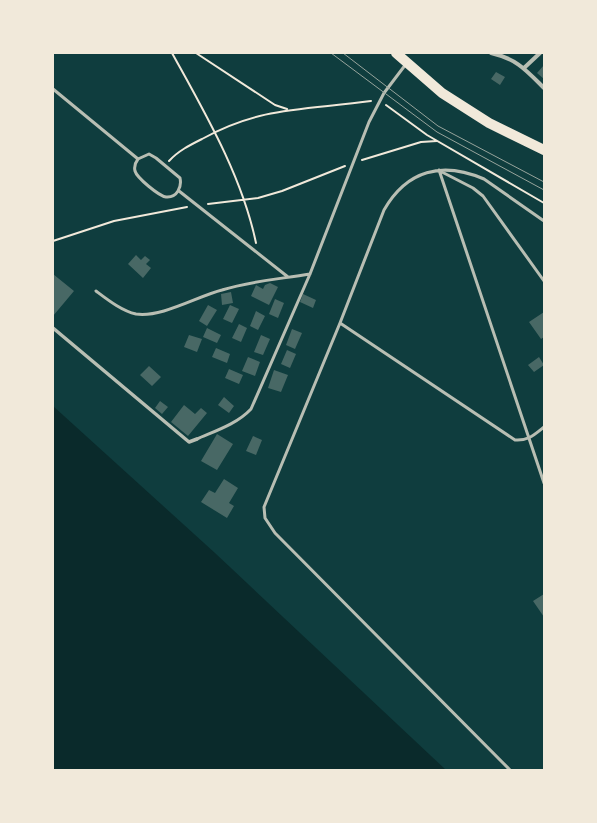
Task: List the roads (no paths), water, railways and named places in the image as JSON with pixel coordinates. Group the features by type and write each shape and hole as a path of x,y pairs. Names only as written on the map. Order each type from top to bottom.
{"main road":[{"path":"396,53 442,93 489,123 544,150"}],"street":[{"path":"491,53 508,57 524,68 544,88"},
{"path":"524,68 540,53"},
{"path":"53,328 189,442 197,439"}],"lane":[{"path":"197,439 235,422 251,409 310,274 353,162 380,100 407,63"},
{"path":"53,88 138,159"},
{"path":"149,154 166,165 180,178 181,182 179,191 167,197 158,193 137,175 134,167 138,159 149,154"},
{"path":"510,770 275,533 264,518 264,507 340,323 384,210 391,198 414,178 426,172 439,170 458,171 484,179 544,221"},
{"path":"439,170 473,188 483,196 544,281"},
{"path":"439,170 544,483"},
{"path":"179,191 288,277"},
{"path":"96,291 117,306 136,314 151,314 187,303 221,290 254,282 310,274"},
{"path":"340,323 515,440 529,438 544,427"}],"water":[{"path":"53,406 215,553 446,770 53,770"}],"tram line":[{"path":"331,53 437,132 544,190"},
{"path":"343,53 438,126 544,182"}]}
